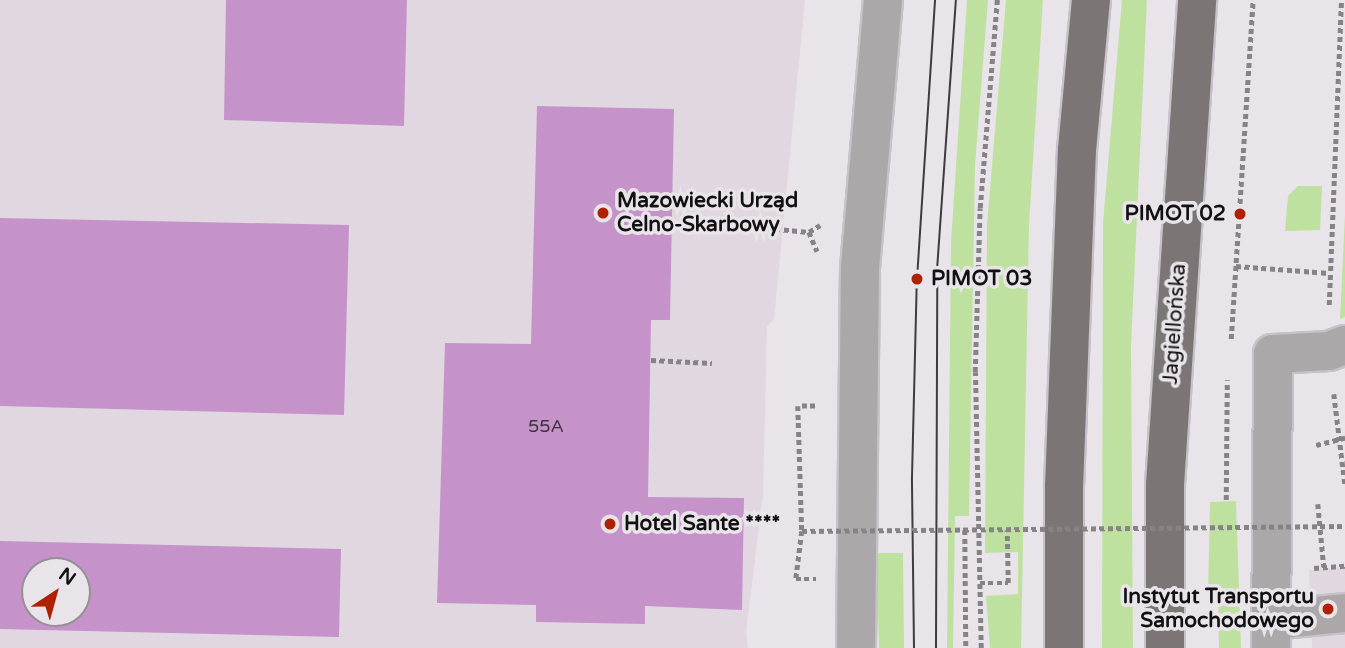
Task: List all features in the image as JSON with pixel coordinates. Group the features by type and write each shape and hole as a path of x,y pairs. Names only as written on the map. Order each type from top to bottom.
{"main road":[{"path":"1064,648 1064,487 1077,150 1091,0"},
{"name":"Jagiellońska","path":"1165,648 1165,485 1196,0"}],"street":[{"path":"856,648 860,268 883,0"},
{"path":"1337,348 1273,354 1271,634 1345,613"}],"path":[{"path":"981,648 975,358 980,208 997,0"},
{"path":"1230,346 1253,0"},
{"path":"1341,0 1329,273 1337,348 1345,484"},
{"path":"716,223 784,226 809,232 819,256"},
{"path":"1236,266 1329,273"},
{"path":"651,360 712,363"},
{"path":"1226,503 1224,411 1228,372"},
{"path":"823,406 798,406 802,531 796,579 827,579"},
{"path":"1312,447 1343,438"},
{"path":"1318,500 1324,567"},
{"path":"1226,516 1227,529"},
{"path":"802,531 1345,526"},
{"path":"965,530 965,646"},
{"path":"980,583 1008,583 1007,530"},
{"path":"1301,569 1345,566"}],"shaded area":[{"path":"0,0 805,0 774,319 767,327 763,494 746,632 748,648 0,648"},
{"name":"Instytut Transportu Samochodowego","path":"1345,567 1345,648 1312,648 1309,570"}],"green space":[{"path":"967,0 988,0 975,165 969,516 955,516 953,648 947,648 951,242"},
{"path":"1006,0 1043,0 1029,225 1021,648 990,648 986,596 1018,594 1018,552 985,553 987,225"},
{"path":"1122,0 1147,0 1131,346 1133,648 1102,648 1103,223"},
{"path":"1298,186 1322,186 1320,230 1285,231 1288,196"},
{"path":"1345,215 1345,317 1340,319"},
{"path":"1236,501 1241,648 1219,648 1218,595 1208,594 1210,502"},
{"path":"876,553 903,553 904,648 879,648"}],"building":[{"path":"226,0 407,0 404,126 224,120"},
{"path":"537,106 674,109 670,320 651,320 648,497 744,498 742,610 645,606 645,624 536,622 536,605 437,603 445,343 531,344"},
{"path":"0,218 349,225 344,415 0,406"},
{"path":"0,541 341,549 339,637 0,629"}],"tram line":[{"path":"914,648 912,477 917,279 935,0"},
{"path":"936,648 937,270 956,0"}],"place":[{"name":"Mazowiecki Urząd Celno-Skarbowy","path":"603,213"},
{"name":"PIMOT 02","path":"1240,214"},
{"name":"PIMOT 03","path":"917,279"},
{"name":"Hotel Sante ****","path":"610,524"},
{"name":"Instytut Transportu Samochodowego","path":"1328,609"}]}
